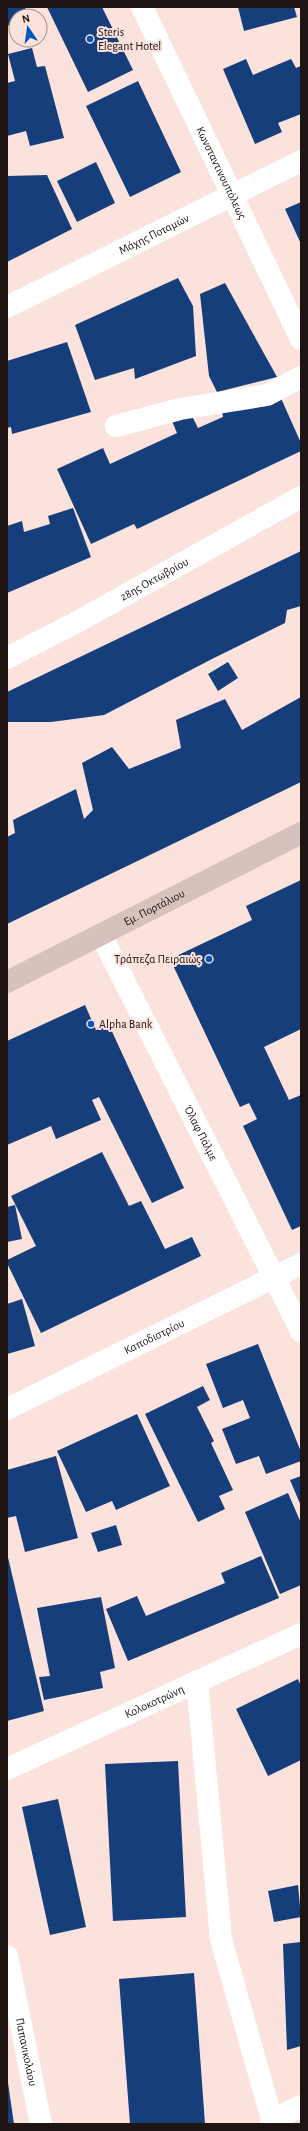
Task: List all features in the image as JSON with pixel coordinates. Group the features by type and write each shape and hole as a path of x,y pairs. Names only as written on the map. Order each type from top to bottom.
{"main road":[{"name":"Εμ. Πορτάλιου","path":"7,982 301,833"}],"street":[{"name":"Κωνσταντινουπόλεως","path":"142,7 301,339"},
{"name":"Μάχης Ποταμών","path":"7,307 301,161"},
{"path":"116,426 180,409 267,395 301,377"},
{"name":"28ης Οκτωβρίου","path":"7,658 77,622 301,497"},
{"name":"Όλαφ Πάλμε","path":"101,935 301,1331"},
{"name":"Καποδιστρίου","path":"7,1409 301,1264"},
{"name":"Κολοκοτρώνη","path":"7,1770 301,1634"},
{"path":"197,1681 221,1939 271,2122 301,2106"},
{"name":"Παπανικολάου","path":"7,1956 41,2124"}],"building":[{"path":"7,7 25,7 8,8 7,26"},
{"name":"Steris Elegant Hotel","path":"102,7 133,70 88,92 47,8"},
{"path":"238,7 294,7 297,17 244,31"},
{"path":"32,48 37,67 45,66 64,138 30,146 26,131 7,136 7,83 15,81 8,54"},
{"path":"246,59 253,75 291,59 296,68 301,66 301,114 278,123 282,132 255,144 223,69"},
{"path":"138,81 181,172 130,197 86,106"},
{"path":"96,162 115,203 77,222 57,181"},
{"path":"47,175 72,229 7,262 7,176"},
{"path":"301,202 301,244 285,209"},
{"path":"178,278 193,306 196,356 135,379 134,368 95,380 75,325"},
{"path":"225,283 277,377 217,392 209,376 200,294"},
{"path":"67,342 91,412 12,434 11,427 7,428 7,361"},
{"path":"280,396 301,443 301,451 137,529 134,524 91,544 57,469 103,448 110,464 177,433 172,421 190,412 198,428 223,417 221,406"},
{"path":"73,508 91,557 7,593 7,526 22,521 24,532 50,524 48,516"},
{"path":"301,551 301,606 287,610 285,623 104,715 51,722 7,722 7,692"},
{"path":"228,662 238,678 218,691 208,674"},
{"path":"301,697 301,782 7,924 7,837 15,833 13,820 76,789 84,819 93,810 82,763 112,747 129,769 181,748 176,720 225,699 242,730"},
{"path":"301,880 301,1029 264,1047 289,1100 301,1095 301,1226 292,1230 243,1126 257,1119 249,1103 240,1107 170,959 252,920 246,906"},
{"path":"85,1005 96,1030 109,1025 184,1188 152,1203 99,1097 92,1100 101,1120 56,1139 51,1126 7,1145 7,1041"},
{"path":"102,1152 129,1206 141,1201 165,1249 192,1237 201,1256 41,1333 7,1263 7,1260 36,1246 11,1196"},
{"path":"15,1205 22,1239 7,1242 7,1207"},
{"path":"22,1299 35,1346 7,1354 7,1304"},
{"path":"258,1344 301,1452 301,1461 266,1474 259,1456 236,1464 222,1429 250,1418 243,1400 223,1408 206,1364"},
{"path":"203,1386 210,1400 197,1407 214,1441 211,1443 233,1490 219,1496 225,1509 198,1522 145,1414"},
{"path":"137,1414 170,1486 116,1510 112,1501 86,1512 57,1451"},
{"path":"56,1456 78,1538 25,1552 16,1516 7,1518 7,1470"},
{"path":"301,1476 301,1506 290,1480"},
{"path":"288,1493 301,1523 301,1585 280,1594 245,1512"},
{"path":"116,1525 122,1545 98,1552 91,1533"},
{"path":"7,1553 44,1711 7,1721"},
{"path":"261,1556 279,1598 128,1661 106,1609 137,1596 146,1616 225,1583 221,1573"},
{"path":"101,1597 115,1668 100,1672 103,1688 44,1700 39,1677 50,1676 37,1608"},
{"path":"298,1679 301,1686 301,1760 268,1776 236,1709"},
{"path":"178,1761 186,1917 113,1921 105,1764"},
{"path":"58,1799 86,1927 50,1935 22,1807"},
{"path":"298,1885 301,1917 274,1922 268,1891"},
{"path":"301,1942 301,2046 287,2050 283,1944"},
{"path":"194,1973 205,2124 130,2124 119,1979"},
{"path":"8,2083 14,2124 7,2124"}],"place":[{"name":"Steris Elegant Hotel","path":"90,39"},
{"name":"Τράπεζα Πειραιώς","path":"209,959"},
{"name":"Alpha Bank","path":"91,1024"}]}
